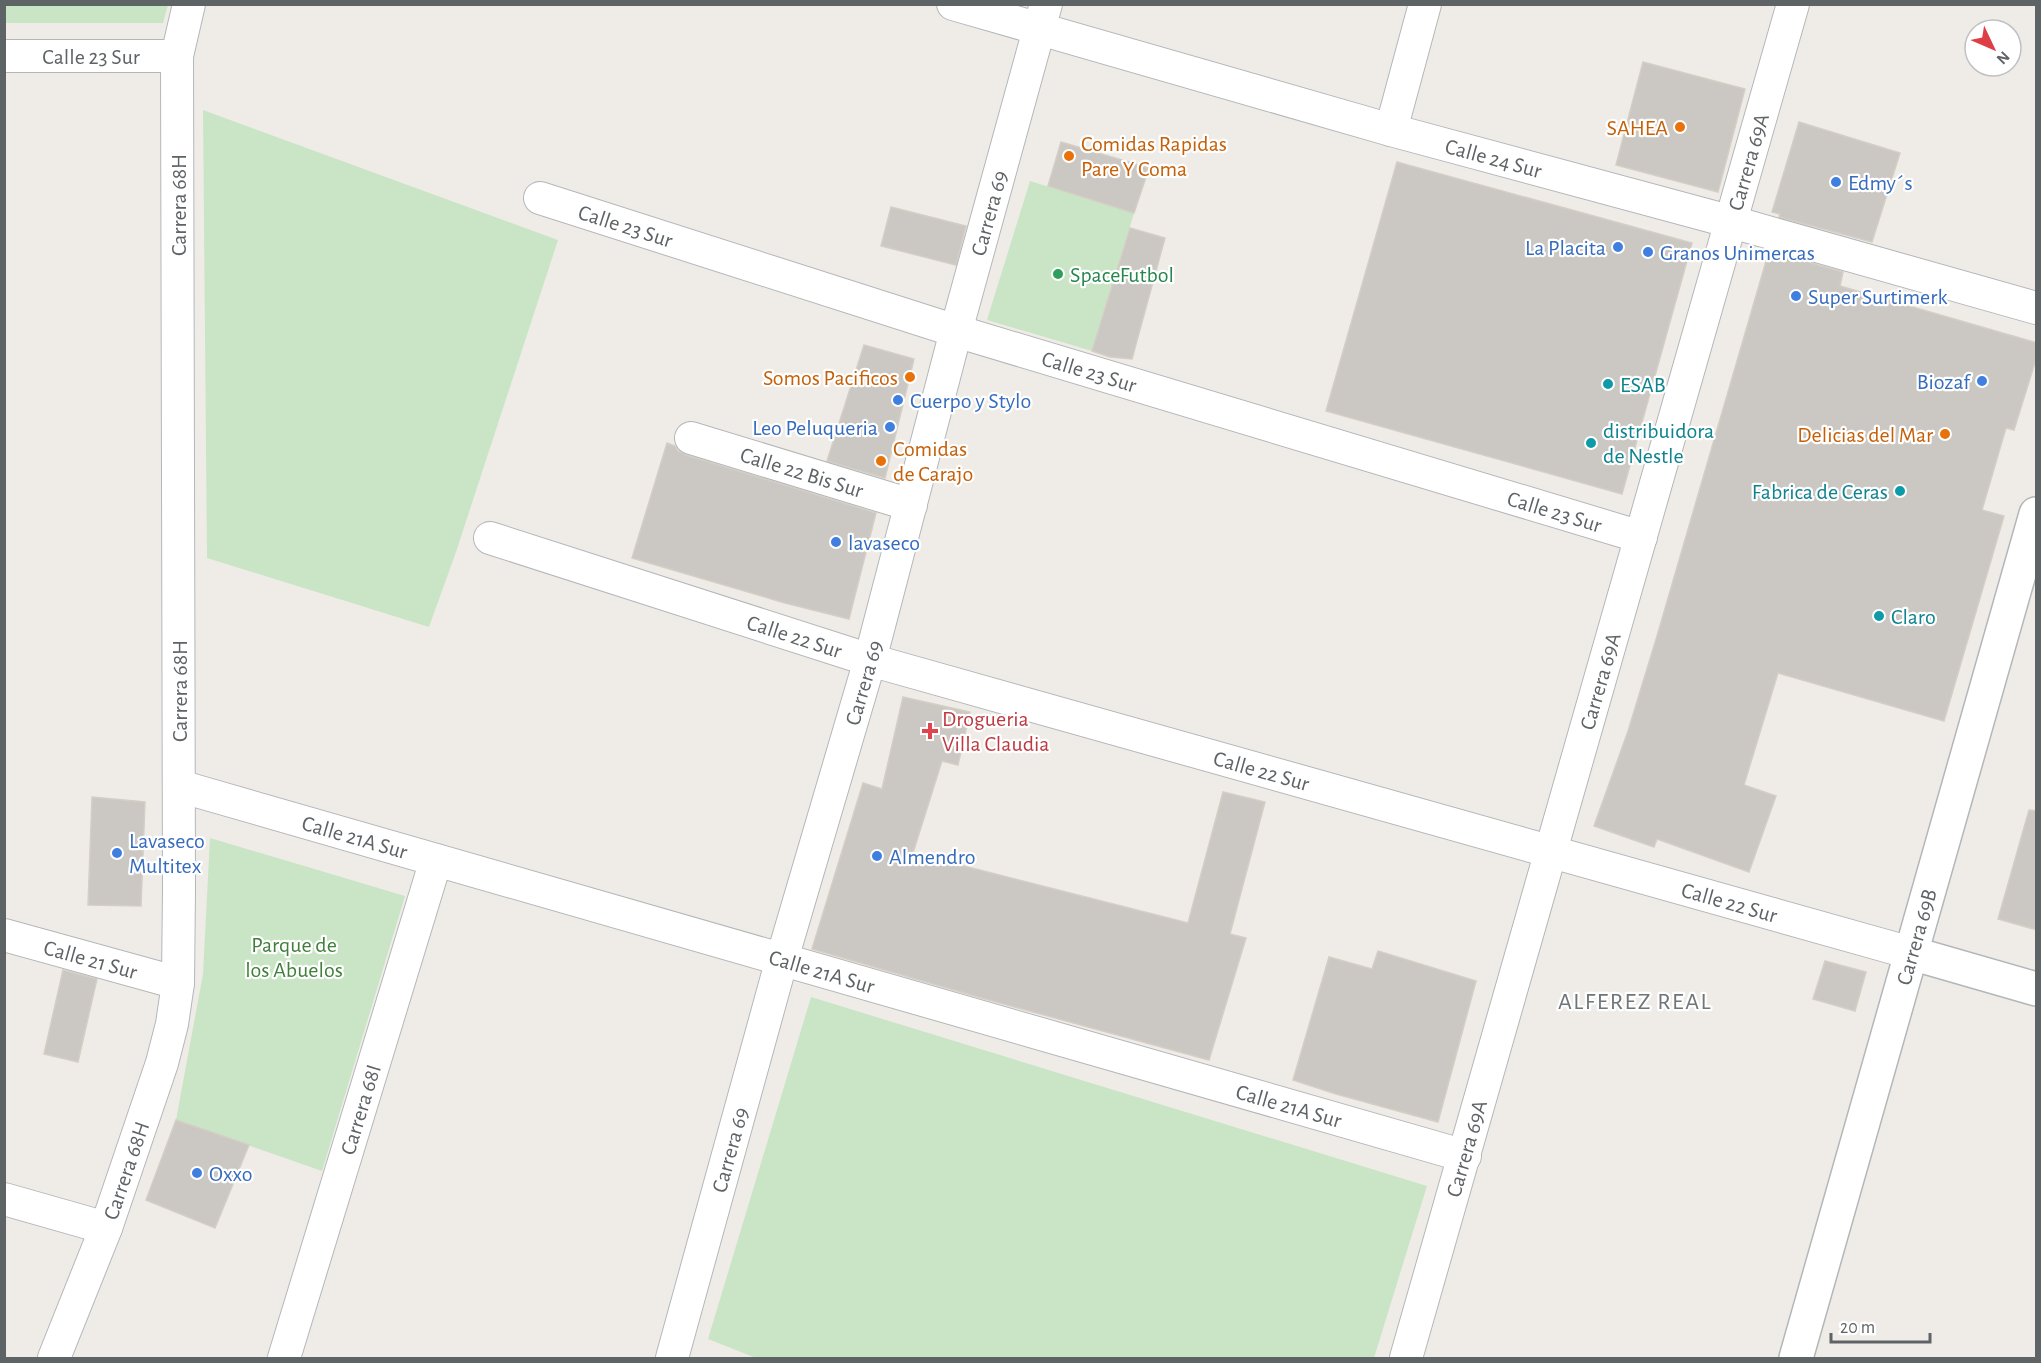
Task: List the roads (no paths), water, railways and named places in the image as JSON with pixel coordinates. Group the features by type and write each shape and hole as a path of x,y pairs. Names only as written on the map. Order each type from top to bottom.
{"street":[{"name":"Carrera 68H","path":"54,1359 106,1228 162,1063 172,1024 178,983 177,56 189,4"},
{"name":"Calle 24 Sur","path":"953,4 1043,16 1390,130 1732,222 2037,308"},
{"path":"1390,130 1425,4"},
{"name":"Carrera 69A","path":"1406,1359 1793,4"},
{"name":"Carrera 69","path":"681,1356 782,959 870,660 956,331 1043,16"},
{"name":"Calle 23 Sur","path":"4,56 177,56"},
{"name":"Calle 23 Sur","path":"540,198 956,331 1641,537"},
{"name":"Calle 22 Bis Sur","path":"691,438 911,505"},
{"name":"Carrera 69B","path":"1796,1359 2037,514"},
{"name":"Calle 22 Sur","path":"490,538 870,660 2037,989"},
{"name":"Calle 21A Sur","path":"179,786 1465,1156"},
{"name":"Carrera 68I","path":"284,1359 436,860"},
{"name":"Calle 21 Sur","path":"4,935 178,983"},
{"path":"4,1199 106,1228"}],"place":[{"name":"SAHEA","path":"1680,127"},
{"name":"Comidas Rapidas Pare Y Coma","path":"1069,156"},
{"name":"Edmy´s","path":"1836,182"},
{"name":"La Placita","path":"1618,247"},
{"name":"Granos Unimercas","path":"1648,252"},
{"name":"SpaceFutbol","path":"1058,274"},
{"name":"Super Surtimerk","path":"1796,296"},
{"name":"Somos Pacificos","path":"910,377"},
{"name":"Biozaf","path":"1982,381"},
{"name":"ESAB","path":"1608,384"},
{"name":"Cuerpo y Stylo","path":"898,400"},
{"name":"Leo Peluqueria","path":"890,427"},
{"name":"Delicias del Mar","path":"1945,434"},
{"name":"distribuidora de Nestle","path":"1591,443"},
{"name":"Comidas de Carajo","path":"881,461"},
{"name":"Fabrica de Ceras","path":"1900,491"},
{"name":"lavaseco","path":"836,542"},
{"name":"Claro","path":"1879,616"},
{"name":"Drogueria Villa Claudia","path":"930,731"},
{"name":"Lavaseco Multitex","path":"117,853"},
{"name":"Almendro","path":"877,856"},
{"name":"Oxxo","path":"197,1173"}],"district":[{"name":"ALFEREZ REAL","path":"1635,1001"}],"park label":[{"name":"Parque de los Abuelos","path":"294,956"}]}
